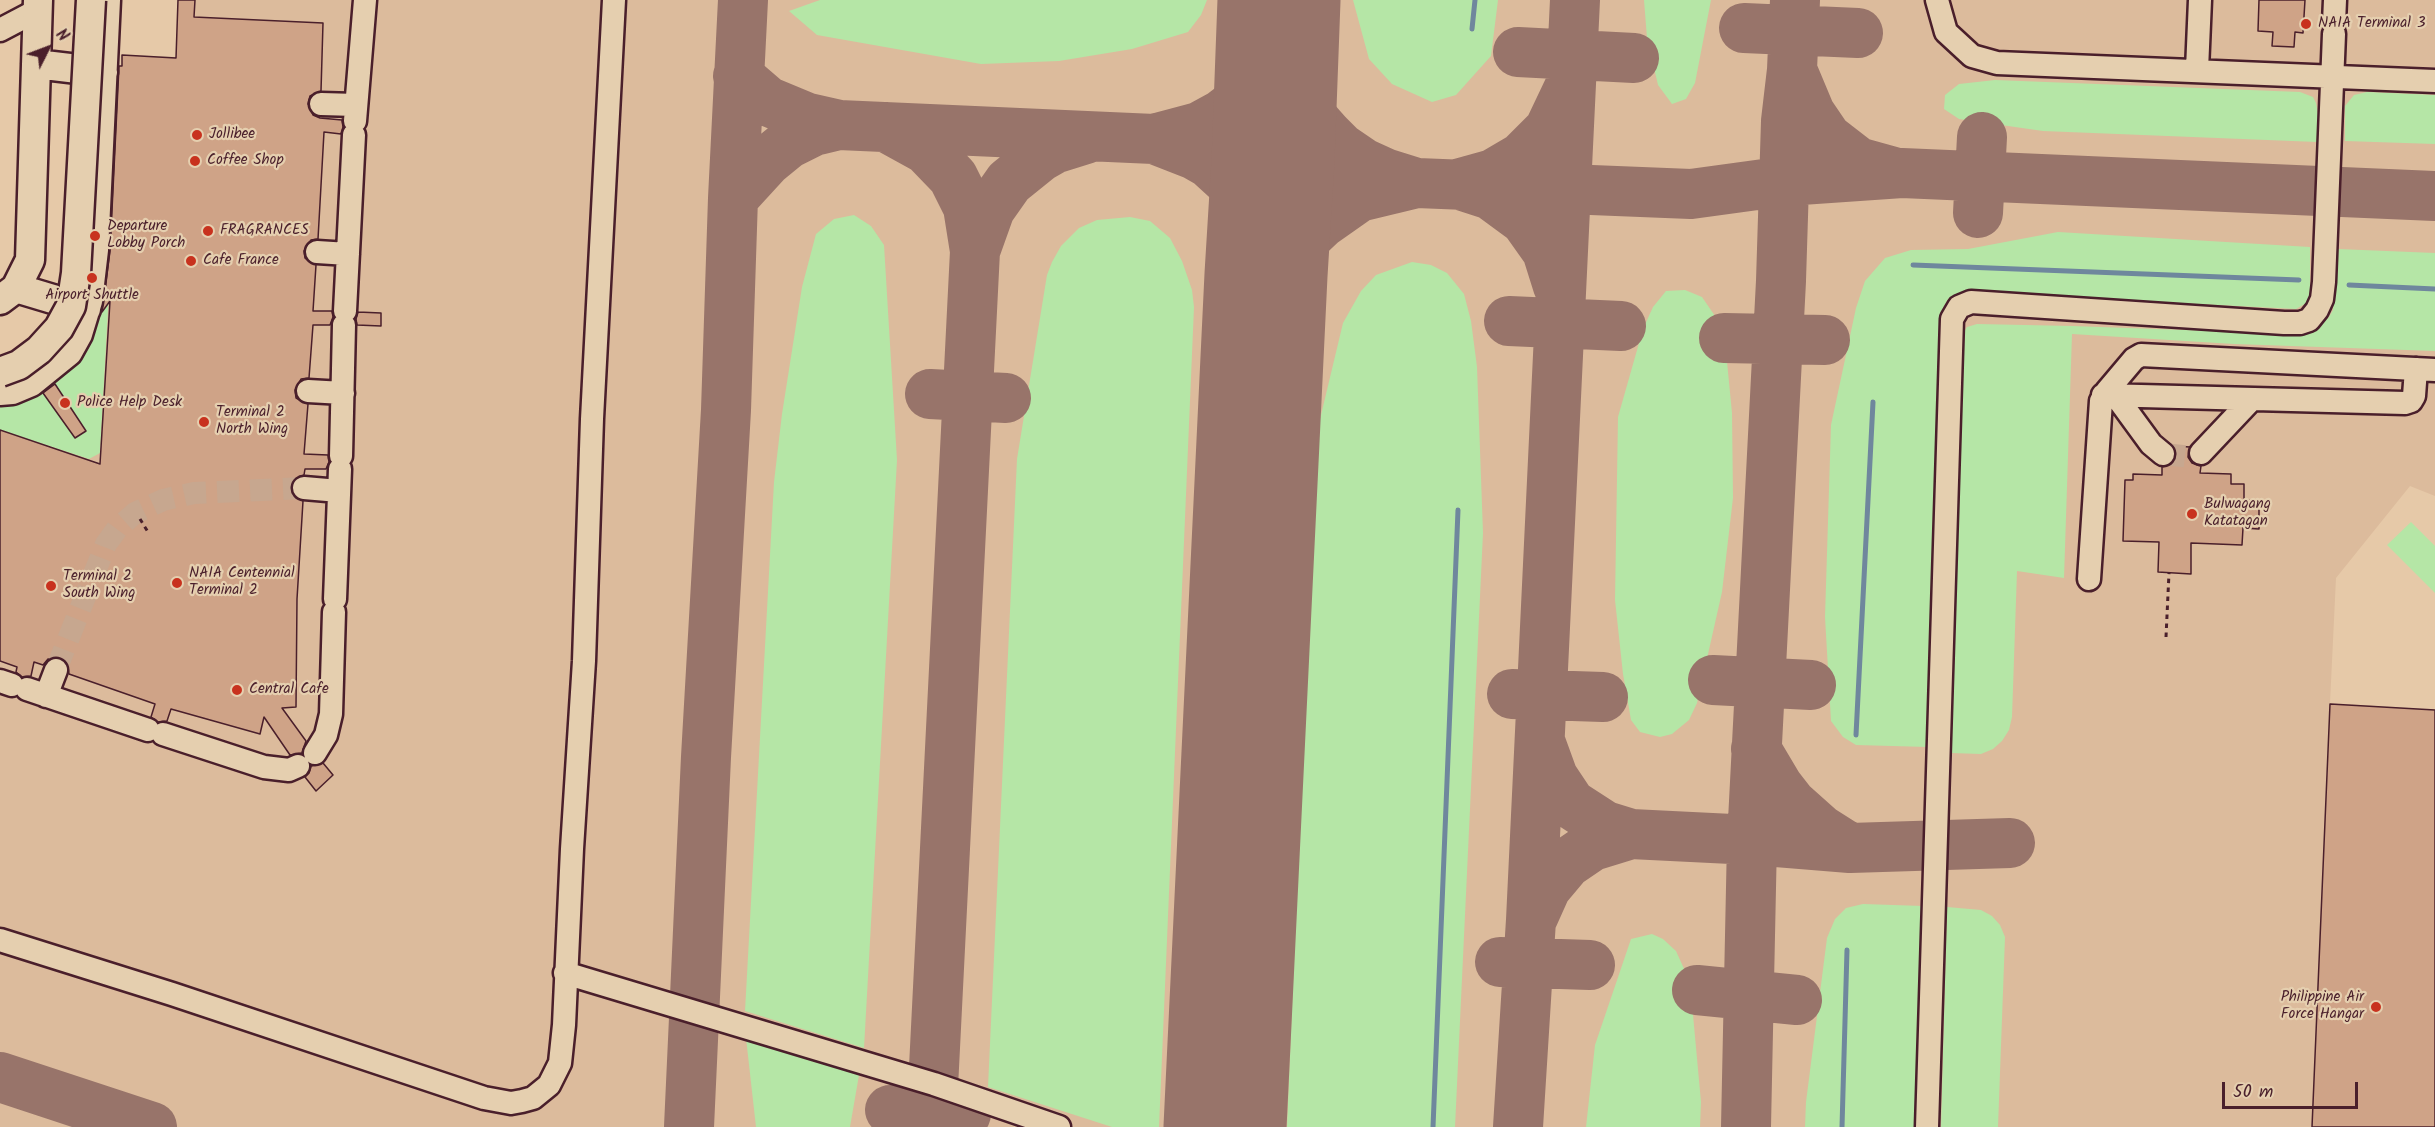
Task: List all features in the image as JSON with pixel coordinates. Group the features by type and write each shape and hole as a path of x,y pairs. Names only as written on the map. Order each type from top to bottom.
{"main road":[{"path":"0,372 19,365 39,350 59,328 71,306 76,273 90,0"},
{"path":"0,391 12,390 31,382 68,352 78,334 86,309 94,250 106,0"},
{"path":"38,5 30,260 8,294 86,309"},
{"path":"36,64 103,72"}],"lane":[{"path":"21,688 264,767 289,770 306,759 326,735 331,714 344,318 355,120 365,0"},
{"path":"0,940 172,994 484,1098 511,1103 533,1098 549,1085 560,1063 564,1025 565,973 584,661 593,396 614,0"},
{"path":"1937,0 1946,32 1972,56 1997,63 2435,81"},
{"path":"2197,70 2200,0"},
{"path":"1927,1127 1954,313 1965,303 1971,302 2284,323 2300,323 2309,320 2322,299 2324,282 2335,0"},
{"path":"0,30 38,5"},
{"path":"321,104 355,120"},
{"path":"317,252 348,254"},
{"path":"2089,579 2101,401 2134,359 2141,355 2425,370 2411,401 2252,399 2112,389"},
{"path":"2309,400 2312,364"},
{"path":"2112,389 2151,444 2163,454"},
{"path":"308,391 343,393"},
{"path":"2201,453 2252,399"},
{"path":"304,488 340,472"},
{"path":"21,688 56,670"},
{"path":"565,973 934,1084 1059,1127"}],"path":[{"path":"140,519 148,532"},
{"path":"2166,637 2169,573"}],"shaded area":[{"path":"178,0 2435,0 2435,496 2410,486 2336,578 2330,703 2435,710 2435,1127 0,1127 0,430 89,459 117,152 122,55 176,57"}],"green space":[{"path":"820,0 1207,0 1201,15 1188,32 1132,49 1059,61 981,64 817,35 789,11"},
{"path":"1353,0 1498,0 1491,56 1456,95 1432,102 1392,84 1369,59"},
{"path":"1644,0 1711,0 1695,83 1686,99 1672,104 1658,85 1647,38"},
{"path":"1995,80 2300,92 2313,97 2316,103 2317,142 2043,131 1959,119 1944,109 1945,95 1959,84"},
{"path":"2367,92 2435,95 2435,144 2345,141 2345,106 2354,95"},
{"path":"111,131 118,131 100,453 89,459 0,430 0,374 48,346"},
{"path":"854,215 871,226 884,245 897,460 864,1048 745,1011 774,482 782,414 802,287 816,234 834,219"},
{"path":"1130,217 1150,221 1170,238 1182,261 1192,290 1194,307 1159,1127 1112,1127 988,1087 1017,459 1047,275 1061,246 1079,228 1097,220"},
{"path":"2058,232 2310,247 2310,295 2308,302 2296,309 1963,292 1948,299 1940,314 1928,747 1856,745 1843,737 1831,721 1825,617 1831,425 1856,308 1865,281 1885,258 1911,250 1968,249"},
{"path":"2338,249 2435,253 2435,351 2234,344 2072,334 2064,578 2017,571 2012,717 2009,730 1993,749 1981,754 1951,753 1962,335 1967,327 1977,324 2072,326 2298,334 2314,331 2333,310"},
{"path":"1412,262 1431,265 1447,273 1464,294 1471,321 1477,367 1483,533 1455,1127 1287,1127 1316,436 1343,323 1361,291 1376,275"},
{"path":"1685,290 1702,297 1715,316 1725,341 1732,413 1733,498 1722,592 1697,703 1689,720 1672,734 1660,737 1640,732 1631,720 1623,674 1615,600 1618,417 1643,329 1653,307 1666,291"},
{"path":"2411,522 2435,546 2435,593 2387,545"},
{"path":"1863,904 1923,906 1917,1127 1805,1127 1806,1102 1827,938 1835,919 1846,908"},
{"path":"1947,907 1981,910 1992,916 2000,925 2005,937 1998,1127 1941,1127"},
{"path":"1652,934 1663,939 1676,951 1690,982 1701,1102 1700,1127 1586,1127 1595,1045 1631,939"},
{"path":"746,1038 859,1075 850,1127 756,1127"}],"building":[{"name":"Terminal 2 North Wing","path":"178,0 195,0 194,17 323,23 321,91 310,96 308,104 313,115 342,120 341,134 324,132 318,239 311,240 304,251 305,258 316,265 313,311 332,311 333,317 330,325 313,325 309,378 301,379 295,390 296,398 308,404 304,454 328,455 329,462 326,469 305,469 304,475 293,480 291,486 292,494 303,501 297,599 296,707 282,708 306,741 302,753 290,755 264,717 260,734 171,709 167,721 158,722 151,717 155,704 69,674 67,662 60,657 48,659 43,665 34,662 31,676 22,677 16,672 17,667 0,661 0,430 100,464 110,301 102,312 110,251 119,66 122,66 122,55 176,58"},
{"name":"NAIA Terminal 3","path":"2259,0 2305,0 2303,33 2295,32 2294,47 2272,46 2273,32 2258,31"},
{"path":"358,312 381,313 381,326 357,325"},
{"path":"55,384 86,431 75,438 43,393"},
{"name":"Bulwagang Katatagan","path":"2173,446 2190,447 2188,457 2192,463 2201,466 2200,473 2231,474 2231,484 2244,484 2244,500 2259,501 2259,529 2243,528 2242,545 2191,543 2191,574 2158,572 2159,542 2123,541 2125,480 2133,480 2133,474 2162,475 2162,467 2173,463 2176,457"},
{"path":"2330,704 2435,710 2435,1127 2312,1127"},
{"path":"323,763 333,775 316,791 305,777 311,766"}],"waterway":[{"path":"1472,29 1475,0"},
{"path":"1913,265 2299,280"},
{"path":"2349,285 2435,289"},
{"path":"1856,735 1873,402"},
{"path":"1433,1127 1458,510"},
{"path":"1842,1127 1847,950"}],"taxiway":[{"path":"689,1127 706,757 726,410 743,0"},
{"path":"1518,1127 1531,920 1575,0"},
{"path":"1746,1127 1752,840 1781,281 1786,121 1792,70 1795,0"},
{"path":"1744,28 1858,33"},
{"path":"1266,267 1258,229 1243,198 1232,184 1209,163 1154,139 1199,127 1234,105 1257,79 1271,51 1277,30"},
{"path":"1263,326 1275,285 1284,269 1305,239 1322,223 1359,197 1417,183 1363,163 1341,148 1328,135 1313,118 1291,79 1284,62 1277,30"},
{"path":"1518,52 1634,58"},
{"path":"1792,70 1810,113 1827,138 1858,162 1894,172"},
{"path":"738,76 767,101 808,118 839,125 1154,139 1229,149 1346,176 1417,183 1691,194 1786,181 1902,173 2435,196"},
{"path":"1558,286 1547,251 1525,220 1491,195 1457,184 1493,174 1522,157 1549,130 1568,90"},
{"path":"733,198 766,162 788,144 814,131 839,125"},
{"path":"886,127 926,149 953,177 968,207 975,251 990,209 1009,182 1040,157 1054,149 1086,139"},
{"path":"1978,213 1982,137"},
{"path":"931,1127 975,251"},
{"path":"1509,321 1621,326"},
{"path":"1724,338 1825,340"},
{"path":"930,394 1006,398"},
{"path":"1713,680 1811,685"},
{"path":"1512,694 1603,697"},
{"path":"1541,744 1553,777 1571,804 1605,826 1631,834"},
{"path":"1756,749 1778,786 1792,804 1820,829 1850,848"},
{"path":"1533,917 1546,888 1567,863 1592,846 1631,834 1850,848 2010,843"},
{"path":"1500,962 1590,965"},
{"path":"1697,990 1797,1000"},
{"path":"0,1077 152,1127"},
{"path":"890,1110 966,1114"}],"runway":[{"path":"1225,1127 1279,0"}],"tunnel":[{"path":"2163,454 2193,457 2201,453"},
{"path":"56,670 106,544 117,529 135,513 163,500 194,493 304,488"}],"place":[{"name":"NAIA Terminal 3","path":"2306,24"},
{"name":"Jollibee","path":"197,135"},
{"name":"Coffee Shop","path":"195,161"},
{"name":"FRAGRANCES","path":"208,231"},
{"name":"Departure Lobby Porch","path":"95,236"},
{"name":"Cafe France","path":"191,261"},
{"name":"Airport Shuttle","path":"92,278"},
{"name":"Police Help Desk","path":"65,403"},
{"name":"Terminal 2 North Wing","path":"204,422"},
{"name":"Bulwagang Katatagan","path":"2192,514"},
{"name":"NAIA Centennial Terminal 2","path":"177,583"},
{"name":"Terminal 2 South Wing","path":"51,586"},
{"name":"Central Cafe","path":"237,690"},
{"name":"Philippine Air Force Hangar","path":"2376,1007"}]}
